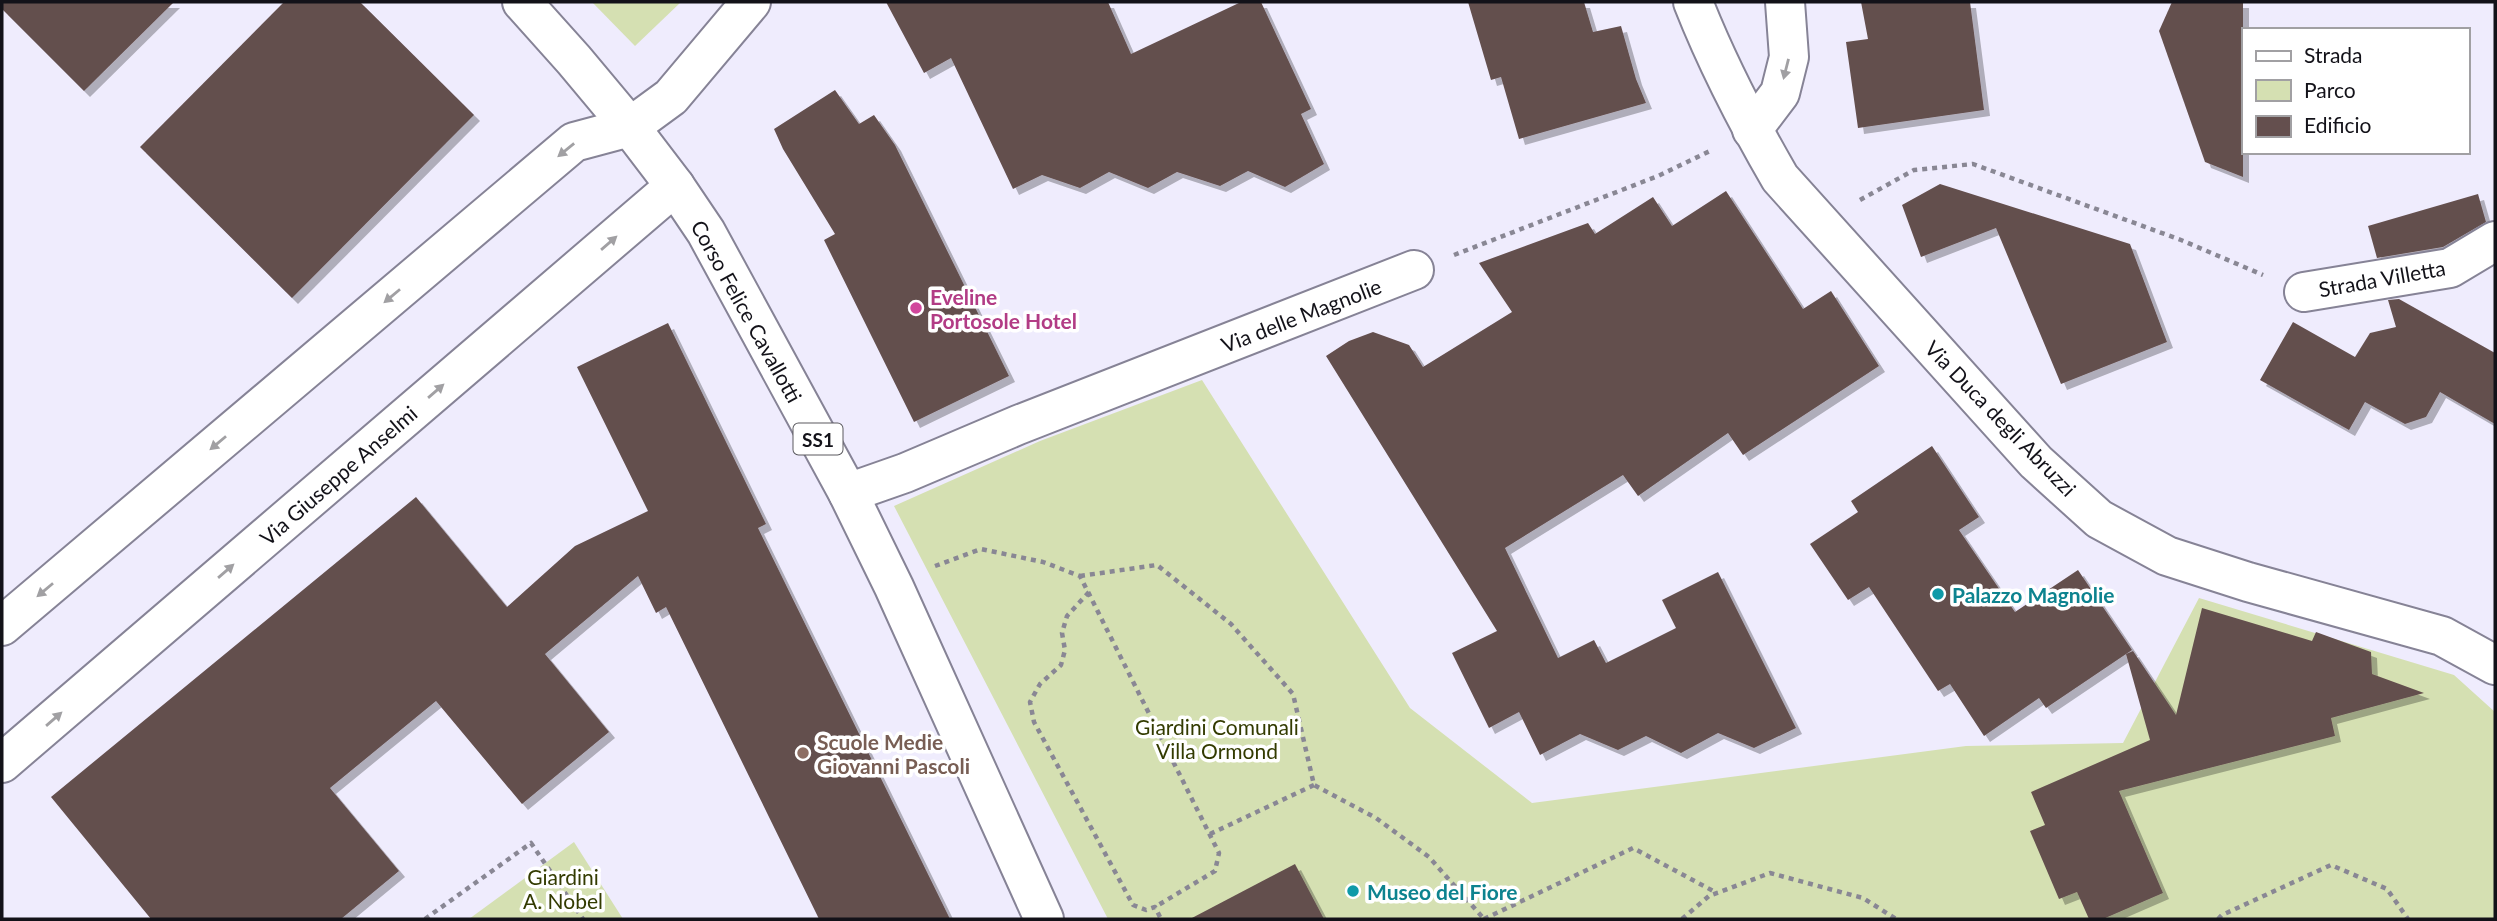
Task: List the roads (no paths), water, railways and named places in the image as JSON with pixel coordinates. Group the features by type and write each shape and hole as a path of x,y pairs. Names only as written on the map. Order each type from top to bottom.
{"street":[{"name":"Corso Felice Cavallotti","path":"523,2 630,127 706,232 848,493 894,587 1044,919"},
{"path":"2,626 574,142 630,127 671,97 751,2"},
{"name":"Via Duca degli Abruzzi","path":"1693,2 1752,131 1780,178 2036,462 2099,519 2167,556 2248,582 2442,636 2495,665"},
{"path":"1752,131 1780,93 1789,57 1785,2"},
{"name":"Via Giuseppe Anselmi","path":"2,763 675,186"},
{"name":"Strada Villetta","path":"2304,292 2450,268 2495,241"},
{"name":"Via delle Magnolie","path":"848,493 905,473 1018,425 1414,270"}],"place":[{"name":"Eveline Portosole Hotel","path":"916,308"},
{"name":"Palazzo Magnolie","path":"1938,594"},
{"name":"Scuole Medie Giovanni Pascoli","path":"803,753"},
{"name":"Museo del Fiore","path":"1353,891"}],"park label":[{"name":"Giardini Comunali Villa Ormond","path":"1217,738"},
{"name":"Giardini A. Nobel","path":"563,888"}]}
